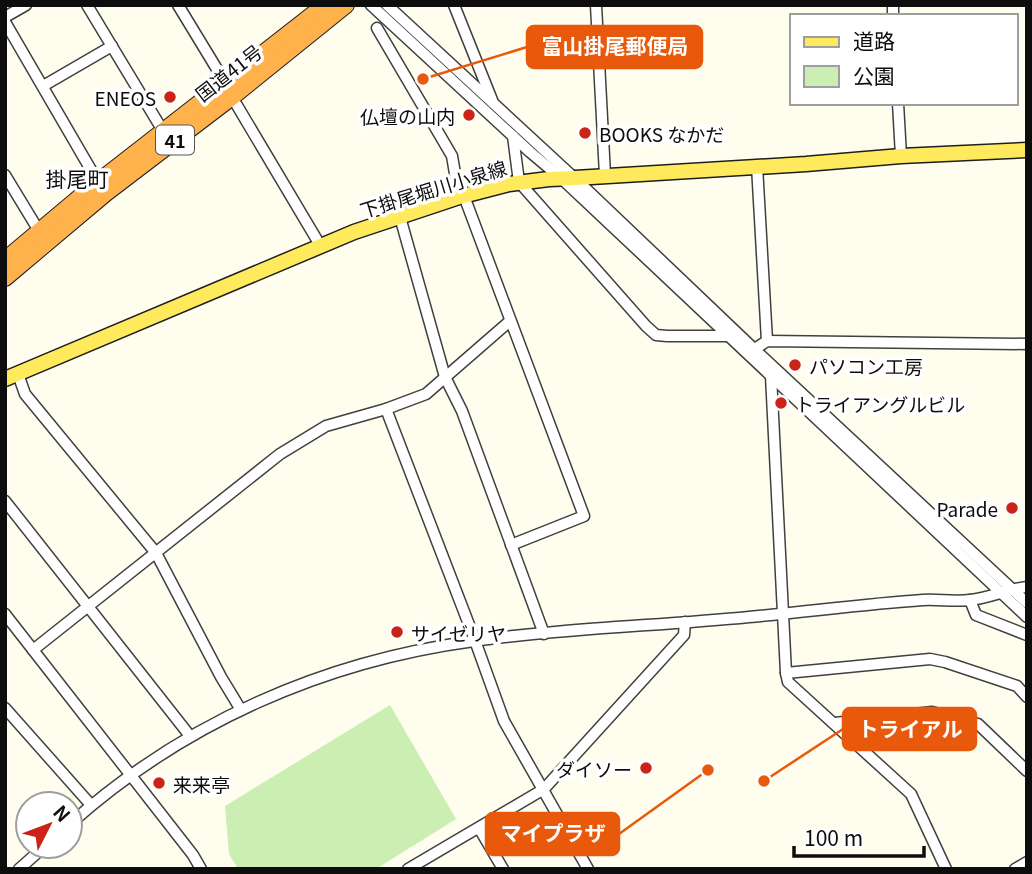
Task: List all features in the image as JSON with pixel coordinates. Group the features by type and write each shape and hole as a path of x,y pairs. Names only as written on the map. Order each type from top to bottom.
{"highway":[{"name":"国道41号","path":"5,278 229,90 325,5"},
{"name":"国道41号","path":"5,260 163,131 229,90 346,5"}],"main road":[{"name":"下掛尾堀川小泉線","path":"12,377 320,245 400,216 519,182 1027,150"}],"street":[{"path":"26,5 5,19 98,182"},
{"path":"87,5 163,131"},
{"path":"178,5 320,245"},
{"path":"371,5 513,136 568,178 751,352 1027,603"},
{"path":"387,5 494,104 729,336 751,352 771,376 1027,617"},
{"path":"454,5 494,104"},
{"path":"596,5 605,175"},
{"path":"377,28 452,156 462,197 584,516 511,545"},
{"path":"388,47 404,36"},
{"path":"43,86 111,46"},
{"path":"898,105 901,156"},
{"path":"513,136 519,182 646,326 656,335 729,336"},
{"path":"757,166 767,341"},
{"path":"5,175 39,231"},
{"path":"400,216 444,377 461,411 544,634"},
{"path":"33,650 280,454 327,426 426,394 510,321"},
{"path":"751,352 767,341 1027,344"},
{"path":"771,376 788,682 911,794 946,869"},
{"path":"12,377 156,553 241,710"},
{"path":"386,409 504,721 588,869"},
{"path":"5,501 190,736"},
{"path":"84,811 130,775 190,736 241,710 352,666 397,655 475,640 925,600 970,600 1027,587"},
{"path":"970,600 976,615 1027,635"},
{"path":"5,614 193,855 201,869"},
{"path":"408,869 544,789 684,635 685,622"},
{"path":"786,673 930,659 1017,686 1027,697"},
{"path":"1017,686 1027,676"},
{"path":"5,708 91,805"},
{"path":"835,723 932,712 978,724 1027,771"},
{"path":"479,828 503,869"},
{"path":"1015,869 1027,862"}],"green space":[{"path":"390,705 456,819 376,869 238,869 229,854 225,806"}],"place":[{"name":"富山掛尾郵便局","path":"423,79"},
{"name":"ENEOS","path":"170,97"},
{"name":"仏壇の山内","path":"469,115"},
{"name":"BOOKS なかだ","path":"585,133"},
{"name":"パソコン工房","path":"795,365"},
{"name":"トライアングルビル","path":"781,403"},
{"name":"Parade","path":"1012,508"},
{"name":"サイゼリヤ","path":"397,632"},
{"name":"ダイソー","path":"646,768"},
{"name":"マイプラザ","path":"708,770"},
{"name":"トライアル","path":"764,781"},
{"name":"来来亭","path":"159,783"}],"district":[{"name":"掛尾町","path":"77,178"}]}
